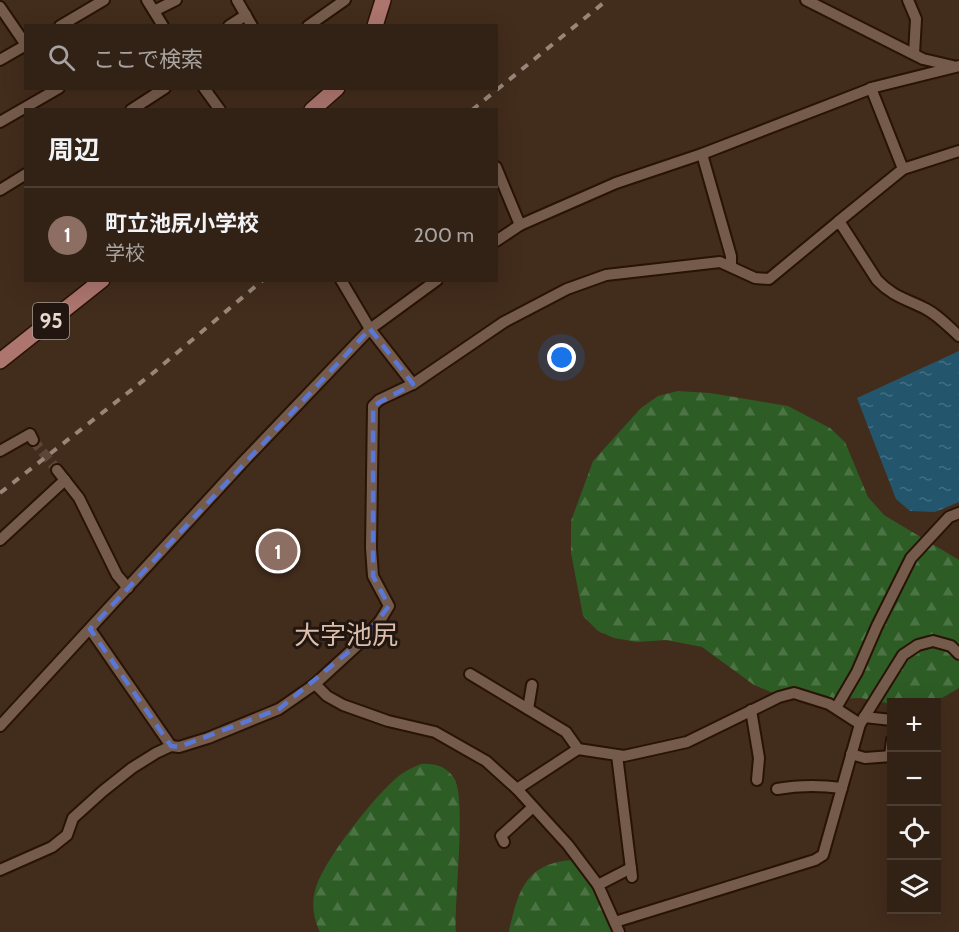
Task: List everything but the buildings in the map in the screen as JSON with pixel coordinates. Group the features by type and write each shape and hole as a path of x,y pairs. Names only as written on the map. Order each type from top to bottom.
{"main road":[{"path":"376,24 383,0"},
{"path":"314,108 335,90"},
{"name":"95","path":"0,361 99,282"}],"street":[{"path":"63,24 104,0"},
{"path":"147,0 162,24"},
{"path":"154,11 176,0"},
{"path":"237,0 251,24"},
{"path":"311,24 345,0"},
{"path":"806,0 923,59 958,68"},
{"path":"908,0 916,19 914,54"},
{"path":"0,7 24,42"},
{"path":"232,24 246,15"},
{"path":"0,60 24,46"},
{"path":"498,240 520,225 616,183 702,154 872,88 958,68"},
{"path":"872,88 903,169"},
{"path":"24,108 56,90"},
{"path":"134,108 162,90"},
{"path":"209,90 219,108"},
{"path":"0,122 24,108"},
{"path":"0,870 52,847 67,835 73,818 132,768 156,753 171,746 179,747 208,738 279,709 315,684 363,640 380,621 389,606 373,576 371,548 373,406 379,399 413,384 504,322 577,286 606,275 720,261 755,278 769,279 903,169 959,151"},
{"path":"702,154 732,256 731,265"},
{"path":"498,172 520,225"},
{"path":"0,190 24,175"},
{"path":"839,221 884,288 897,298 928,309 959,336"},
{"path":"342,282 370,329 413,384"},
{"path":"0,726 243,462 370,329 434,282"},
{"path":"0,451 30,434 33,440"},
{"path":"57,470 79,498 117,576 128,588"},
{"path":"0,540 65,480"},
{"path":"836,708 857,672 911,558 948,517 959,513"},
{"path":"90,629 171,746"},
{"path":"315,684 327,696 343,705 387,721 435,732 486,761 517,789 568,845 598,885 617,927 815,860 823,855 862,720 903,655 918,645 933,641 951,646 959,654"},
{"path":"470,674 566,732 578,749"},
{"path":"528,709 532,685"},
{"path":"517,789 578,749 624,756 687,742 779,697 794,693 829,704 862,720 887,720"},
{"path":"751,710 759,758 757,780"},
{"path":"851,754 866,758 887,756"},
{"path":"598,885 631,873 617,755"},
{"path":"777,789 799,785 842,788"},
{"path":"504,842 501,836 533,807"}],"highlighted area":[{"path":"370,329 413,384 373,406 373,576 389,606 363,640 279,709 179,747 171,746 90,629"}],"green space":[{"path":"678,391 710,393 788,406 830,428 845,442 868,497 884,515 959,560 959,688 941,698 887,698 887,703 861,698 803,700 778,695 754,685 702,647 666,640 637,642 614,638 598,631 583,616 571,553 571,521 593,461 641,408 658,396"},
{"path":"421,764 443,768 454,778 458,789 460,827 456,932 320,932 314,916 313,904 316,887 329,861 361,816 384,790 399,776"},
{"path":"571,860 581,865 623,932 509,932 520,893 533,874 543,867"}],"water":[{"path":"959,351 959,502 935,512 910,511 896,499 857,398"}],"tunnel":[{"path":"33,440 57,470"}],"railway":[{"path":"498,89 607,0"},
{"path":"474,108 497,90"},
{"path":"0,493 153,373 261,282"}],"place":[{"name":"町立池尻小学校","path":"278,551"}],"district":[{"name":"大字池尻","path":"346,635"}]}
